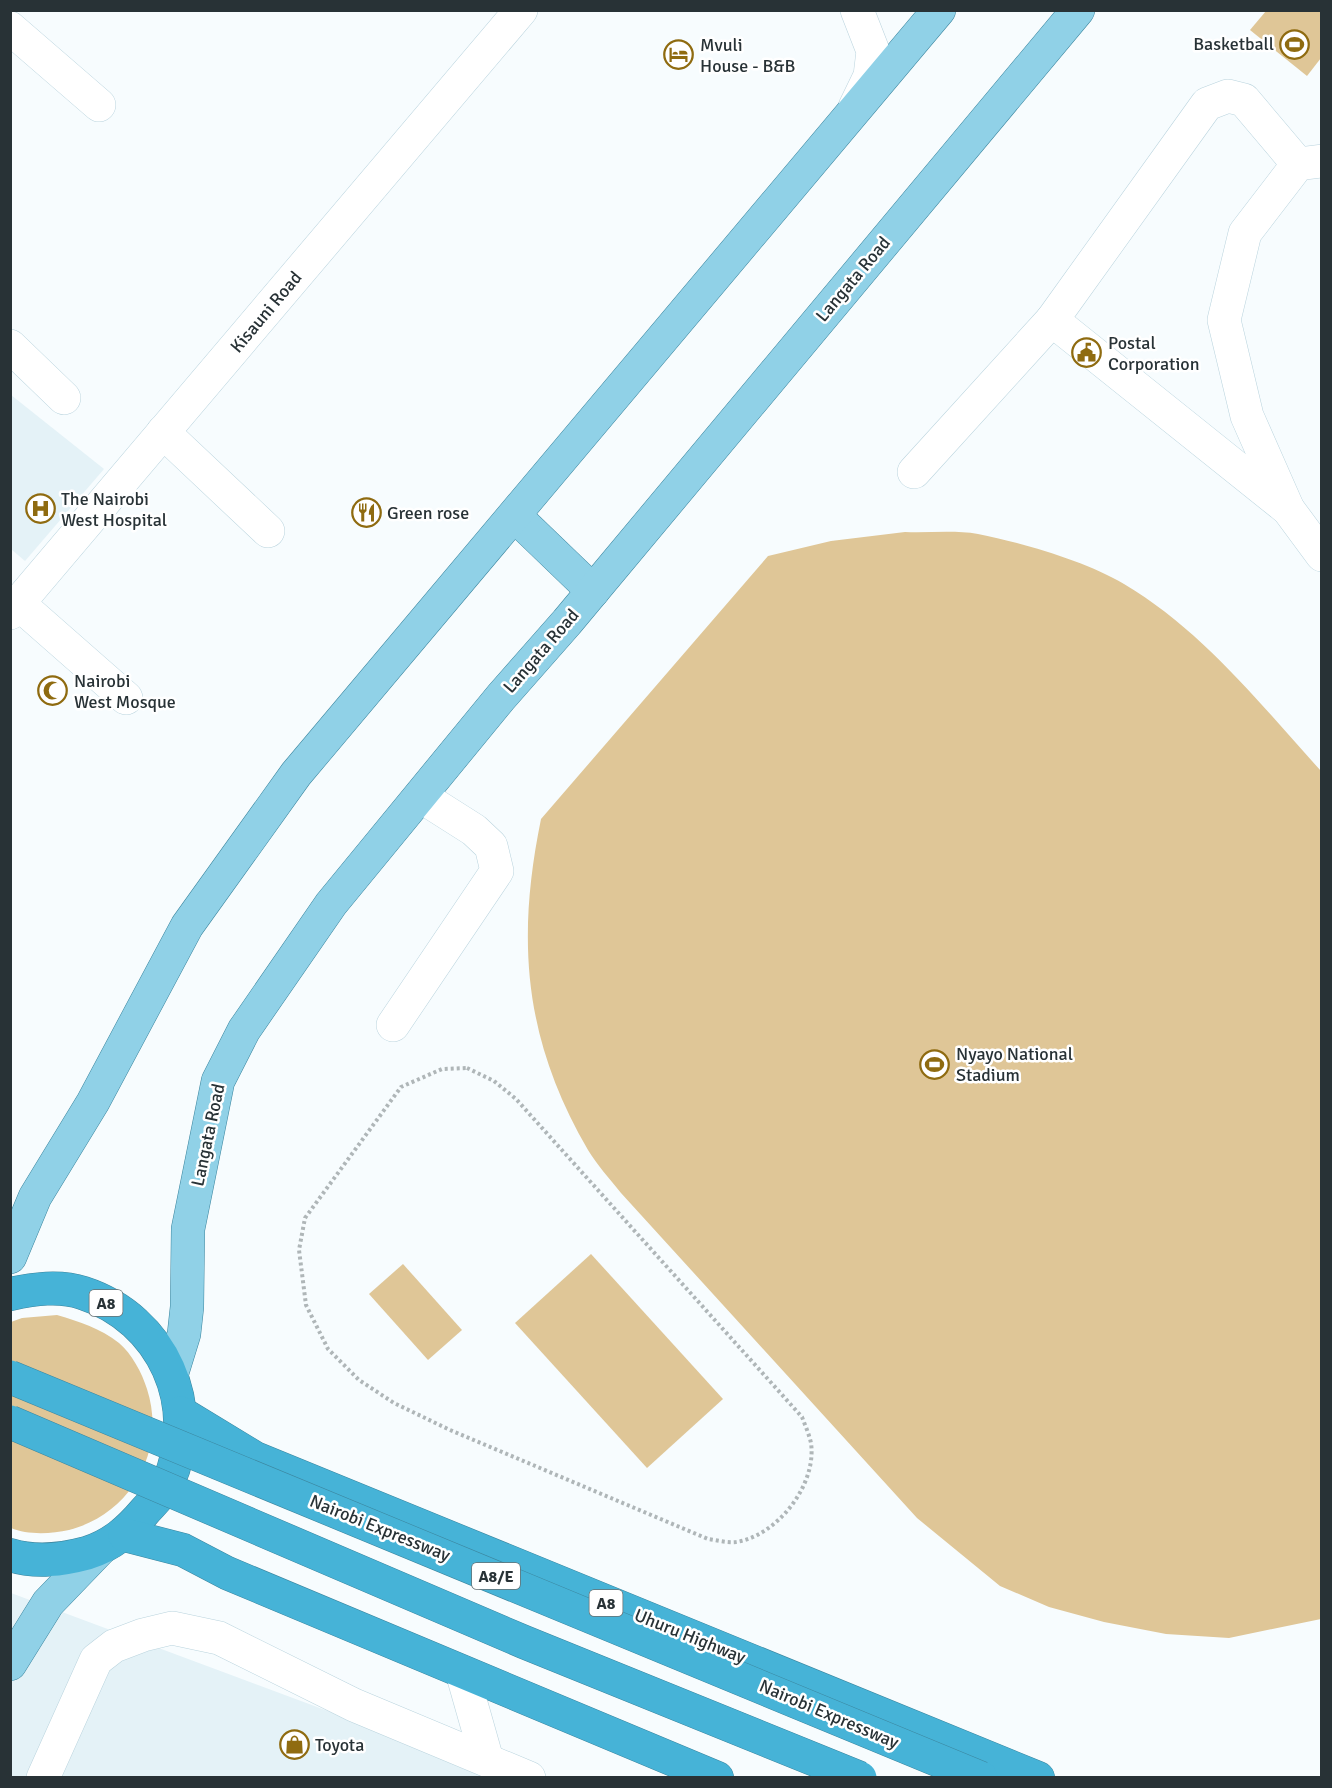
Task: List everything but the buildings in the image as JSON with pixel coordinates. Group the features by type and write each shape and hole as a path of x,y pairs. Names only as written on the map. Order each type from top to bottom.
{"highway":[{"name":"A8","path":"10,1294 39,1288 81,1292 120,1309 151,1337 172,1373 181,1413 179,1450 167,1485 112,1542"},
{"name":"Nairobi Expressway","path":"10,1377 981,1778"},
{"name":"Uhuru Highway","path":"181,1413 264,1462 1038,1778"},
{"path":"10,1422 524,1642 860,1778"},
{"path":"10,1555 24,1559 62,1559 112,1542 183,1551 227,1573 717,1778"}],"main road":[{"path":"10,1257 35,1197 93,1102 187,926 296,774 939,10"},
{"name":"Langata Road","path":"172,1373 184,1334 187,1306 188,1229 218,1081 244,1030 331,904 422,797 501,697 593,591 1078,10"},
{"path":"515,516 593,591"},
{"path":"10,1664 48,1603 112,1542"}],"street":[{"name":"Kisauni Road","path":"15,608 521,10"},
{"path":"848,119 870,76 873,51 857,10"},
{"path":"10,28 99,105"},
{"path":"914,472 1052,320 1207,104 1228,96 1244,100 1310,163 1245,233 1224,320 1247,416 1288,509 1322,555"},
{"path":"1052,320 1288,509"},
{"path":"10,346 64,398"},
{"path":"163,432 268,531"},
{"path":"15,608 126,698"},
{"path":"393,1025 497,871 491,846 474,830 422,797"},
{"path":"43,1778 96,1660 114,1646 143,1635 172,1628 219,1638 354,1705 530,1778"},
{"path":"462,1672 487,1760"}],"path":[{"path":"467,1068 494,1081 516,1099 802,1417 811,1444 808,1472 800,1493 787,1511 763,1531 736,1542 708,1539 450,1430 394,1403 359,1380 328,1349 306,1305 299,1250 305,1218 401,1087 442,1069 467,1068"}],"shaded area":[{"name":"Basketball","path":"1266,11 1321,11 1321,58 1307,76 1250,30"},
{"name":"The Nairobi West Hospital","path":"11,395 104,469 25,561 11,549"},
{"name":"Nyayo National Stadium","path":"905,532 960,532 996,538 1073,560 1124,584 1179,623 1205,646 1253,695 1321,771 1321,1619 1229,1638 1166,1634 1104,1622 1049,1607 1000,1586 917,1518 621,1193 588,1150 550,1069 538,1029 531,989 528,948 533,864 541,819 768,556 831,541"},
{"path":"591,1254 723,1399 647,1468 515,1323"},
{"path":"403,1264 462,1330 428,1360 369,1294"},
{"path":"57,1315 105,1333 119,1343 132,1358 147,1389 152,1412 152,1435 139,1477 126,1495 110,1510 91,1522 69,1530 47,1533 24,1532 11,1528 11,1322 22,1318"},
{"path":"11,1593 505,1777 11,1777"}],"place":[{"name":"Basketball","path":"1295,44"},
{"name":"Mvuli House - B&B","path":"679,55"},
{"name":"Postal Corporation","path":"1087,353"},
{"name":"The Nairobi West Hospital","path":"40,509"},
{"name":"Green rose","path":"366,513"},
{"name":"Nairobi West Mosque","path":"53,691"},
{"name":"Nyayo National Stadium","path":"935,1064"},
{"name":"Toyota","path":"294,1745"}]}
